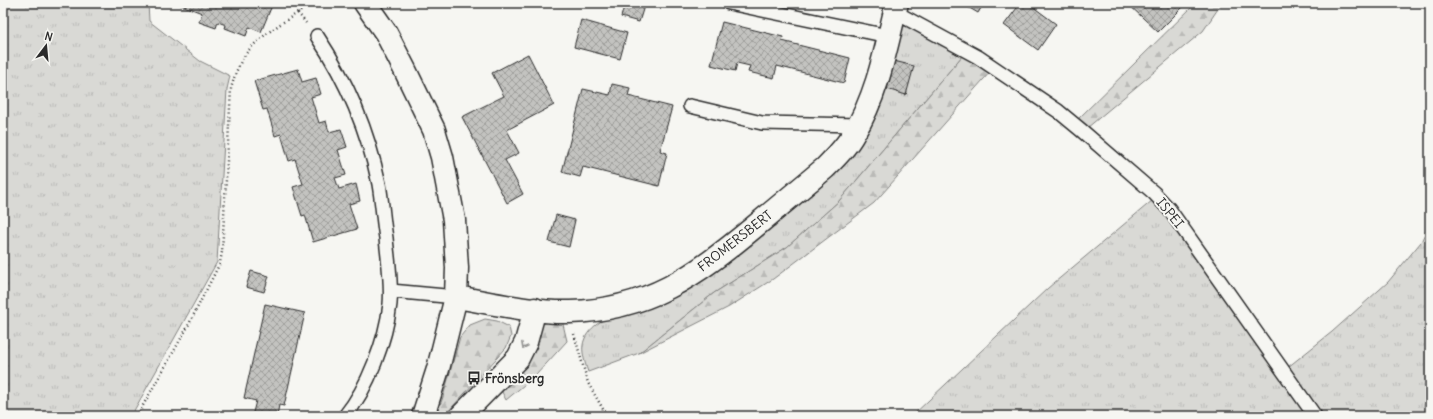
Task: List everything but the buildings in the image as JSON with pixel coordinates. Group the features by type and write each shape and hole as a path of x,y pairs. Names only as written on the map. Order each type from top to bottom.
{"street":[{"path":"365,3 386,33 406,70 434,130 442,157 454,220 457,268 456,296 438,370 423,416"},
{"name":"FROMERSBERT","path":"456,296 535,309 569,312 597,310 633,303 673,286 696,272 715,259 825,168 854,134 876,85 896,7"},
{"path":"461,416 518,358 526,342 535,309"}],"lane":[{"path":"729,3 888,36"},
{"name":"ISPEI","path":"896,7 978,57 1058,111 1154,193 1169,209 1315,416"},
{"path":"317,36 331,57 353,101 373,158 380,192 391,291 386,327 377,356 360,396 345,416"},
{"path":"690,106 762,123 859,125"},
{"path":"391,291 456,296"}],"path":[{"path":"137,416 220,263 222,252 231,89 234,77 245,54 256,43 313,3"},
{"path":"569,312 579,356 588,382 607,416"}],"green space":[{"path":"3,3 148,3 149,21 200,61 230,76 227,89 217,262 131,416 3,416"},
{"path":"1196,3 1222,3 1203,31 1087,128 1077,120"},
{"path":"906,26 914,26 963,55 839,201 787,247 714,293 639,353 588,372 583,356 583,346 588,333 592,328 825,176 899,29"},
{"path":"963,55 991,71 874,203 773,279 729,307 639,353 714,293 787,247 839,201"},
{"path":"1153,200 1167,214 1311,416 912,416 1048,288"},
{"path":"1430,222 1430,416 1323,416 1288,367 1332,332 1388,282 1421,242"},
{"path":"485,319 497,321 509,327 511,336 506,348 444,416 436,416 460,337 470,325"},
{"path":"541,320 562,320 567,341 536,375 506,400 500,388"}],"place":[{"name":"Frönsberg","path":"474,378"}]}
